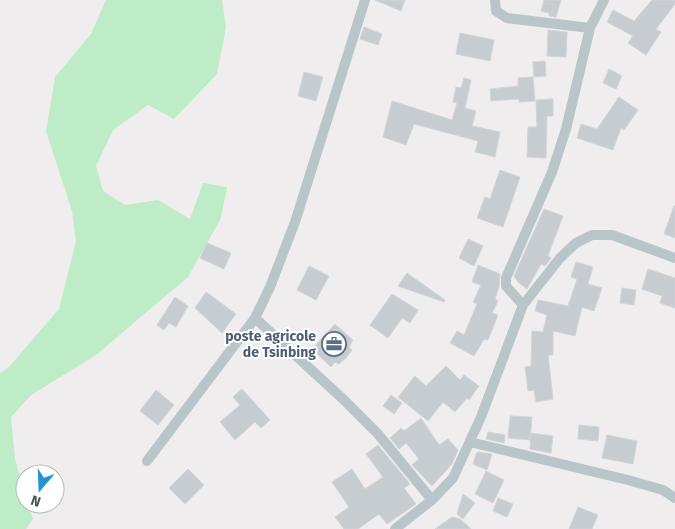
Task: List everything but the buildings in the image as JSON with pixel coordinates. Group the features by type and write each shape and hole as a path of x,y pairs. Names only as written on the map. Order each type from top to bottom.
{"street":[{"path":"147,461 255,318 270,287 294,222 365,0"},
{"path":"495,0 496,11 507,18 590,28"},
{"path":"523,305 506,286 506,278 552,172 566,129 590,28 604,0"},
{"path":"395,529 432,500 453,478 470,442 523,305 560,258 576,243 592,235 612,235 675,258"},
{"path":"255,318 378,434 432,500"},
{"path":"470,442 628,480 662,490 675,498"}],"green space":[{"path":"106,0 222,0 226,27 217,74 174,119 148,105 113,130 96,166 103,191 125,205 158,200 190,219 203,183 227,187 221,218 188,277 96,355 31,395 11,417 17,464 15,464 15,514 31,514 33,519 26,529 0,529 0,373 8,368 59,309 76,241 72,211 46,131 55,77 91,34"}],"place":[{"name":"poste agricole de Tsinbing","path":"334,344"}]}
